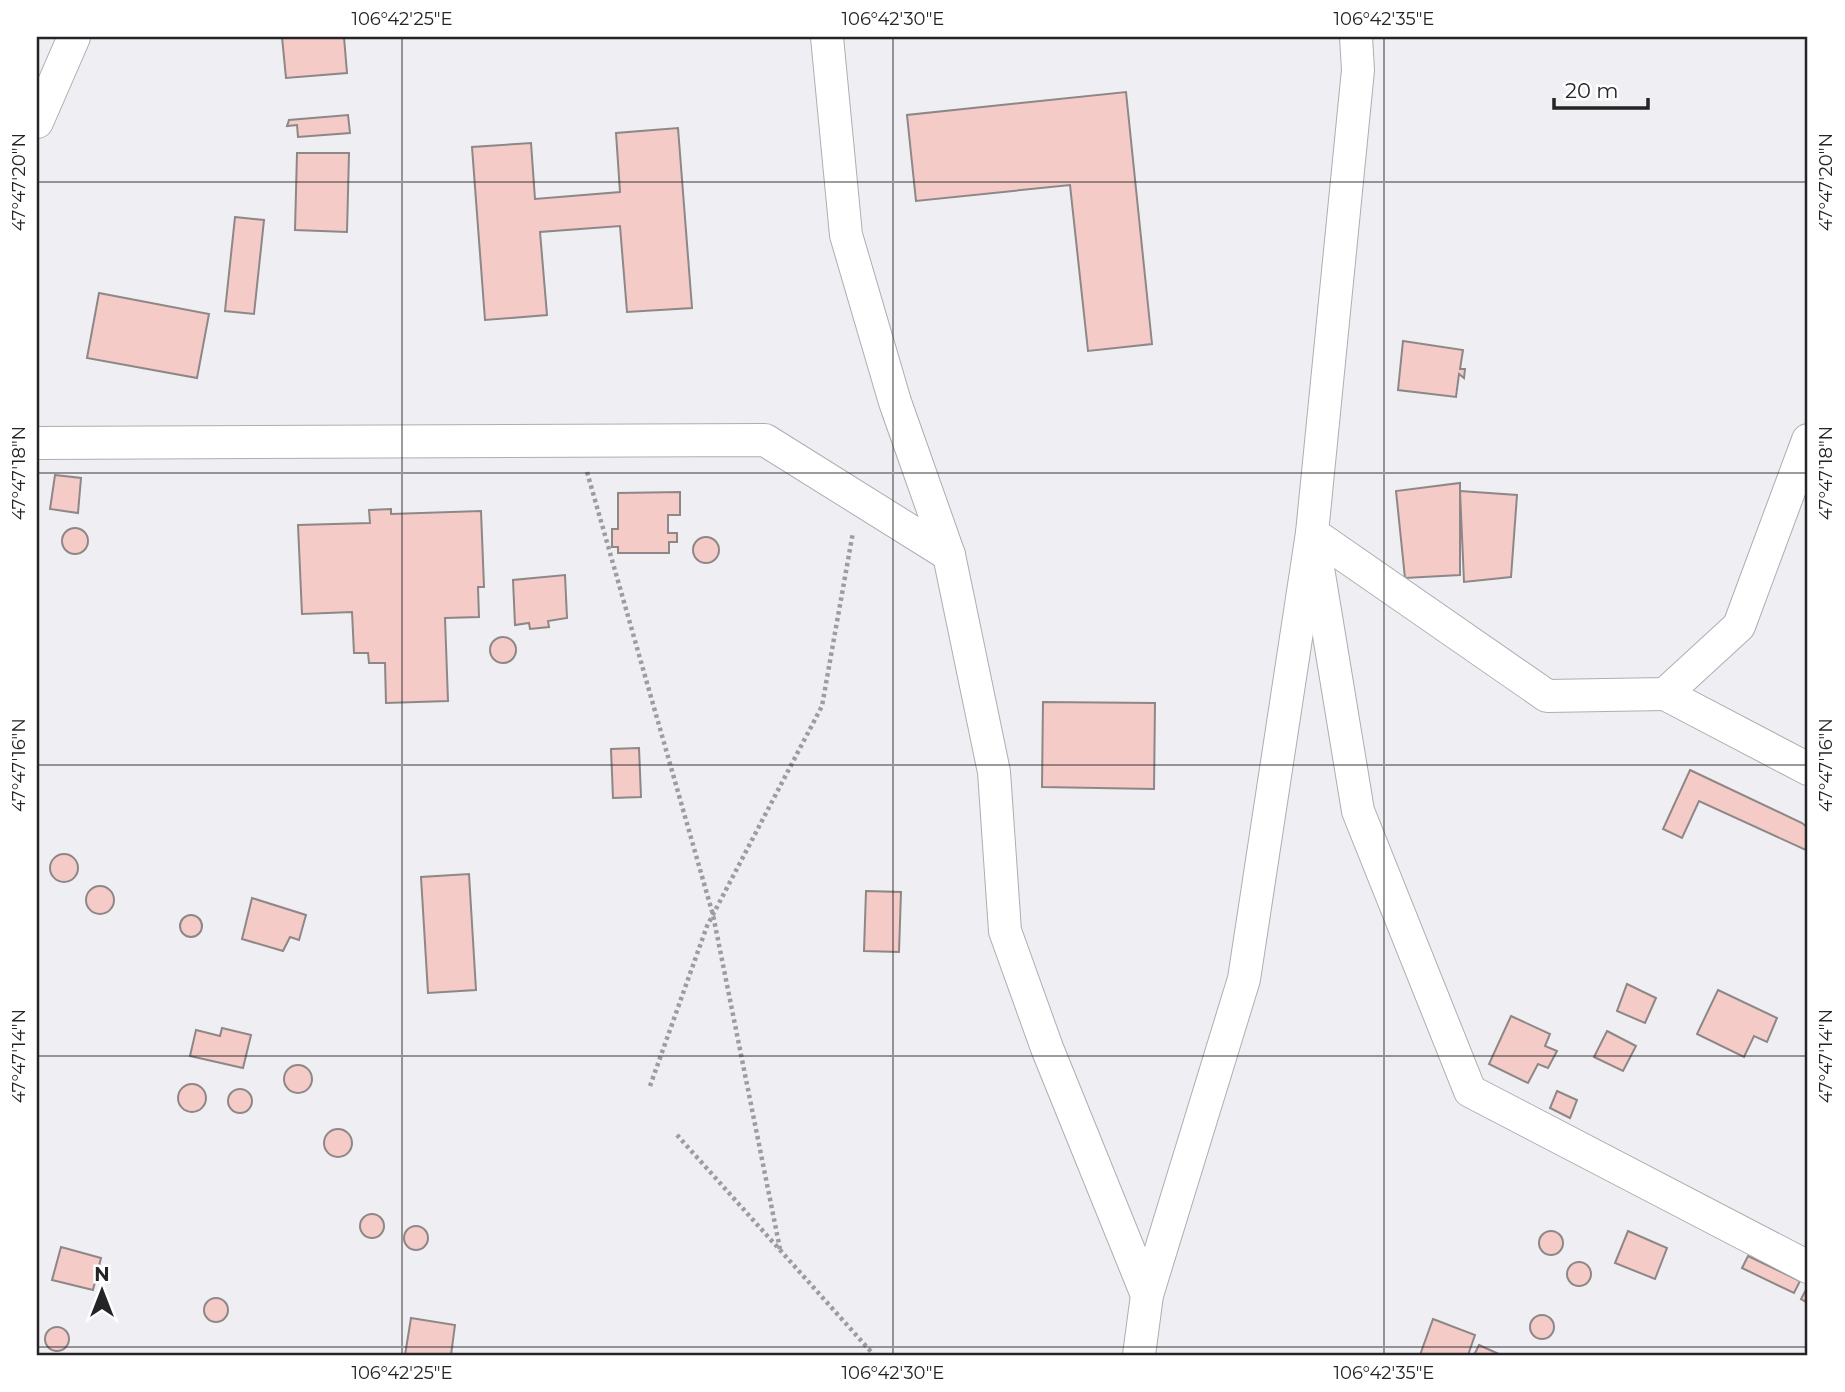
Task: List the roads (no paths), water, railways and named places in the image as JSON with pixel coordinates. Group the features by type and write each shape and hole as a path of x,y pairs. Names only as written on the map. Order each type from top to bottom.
{"street":[{"path":"37,122 74,37"},
{"path":"827,37 846,235 895,402 949,555 994,772 1005,931 1047,1048 1147,1295"},
{"path":"1139,1355 1147,1295 1244,979 1312,533 1358,70 1356,37"},
{"path":"37,443 765,440 949,555"},
{"path":"1665,694 1739,626 1808,440"},
{"path":"1312,533 1547,696 1665,694 1808,769"},
{"path":"1312,533 1358,811 1470,1091 1808,1267"}]}
